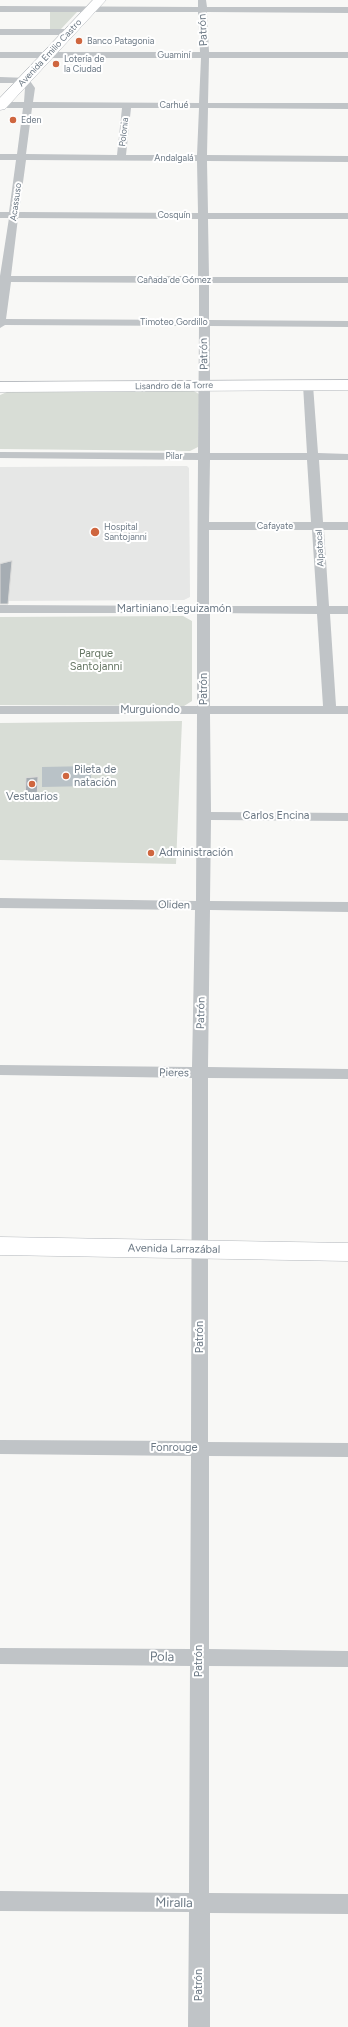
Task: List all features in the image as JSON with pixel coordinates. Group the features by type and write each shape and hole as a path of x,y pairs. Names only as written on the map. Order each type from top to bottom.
{"street":[{"path":"0,9 96,4 202,4 348,10"},
{"name":"Avenida Emilio Castro","path":"0,105 96,4"},
{"name":"Patrón","path":"199,2027 200,1073 204,816 204,609 202,526 205,385 202,158 205,55 202,4"},
{"path":"0,32 69,32"},
{"name":"Guaminí","path":"0,54 348,55"},
{"path":"0,80 25,80"},
{"name":"Acassuso","path":"0,323 3,279 14,215 29,105 30,88 25,80"},
{"name":"Carhué","path":"0,105 348,106"},
{"name":"Polonia","path":"121,158 127,105"},
{"name":"Andalgalá","path":"0,157 348,159"},
{"name":"Cosquín","path":"0,215 348,216"},
{"name":"Cañada de Gómez","path":"3,279 348,280"},
{"name":"Timoteo Gordillo","path":"0,323 348,324"},
{"name":"Alpatacal","path":"308,385 312,457 319,526 330,710"},
{"name":"Lisandro de la Torre","path":"0,387 348,385"},
{"name":"Pilar","path":"0,455 348,457"},
{"name":"Cafayate","path":"202,526 348,526"},
{"name":"Martiniano Leguizamón","path":"0,609 348,610"},
{"name":"Murguiondo","path":"0,710 348,710"},
{"name":"Carlos Encina","path":"204,816 348,817"},
{"name":"Oliden","path":"0,903 348,907"},
{"name":"Pieres","path":"0,1070 348,1074"},
{"name":"Avenida Larrazábal","path":"0,1246 200,1256 348,1266"},
{"name":"Avenida Larrazábal","path":"0,1260 348,1252"},
{"name":"Fonrouge","path":"0,1447 348,1450"},
{"name":"Pola","path":"0,1656 348,1659"},
{"name":"Miralla","path":"0,1900 348,1904"}],"shaded area":[{"name":"Hospital Santojanni","path":"187,466 189,468 190,597 184,600 0,601 0,467"},
{"name":"Pileta de natación","path":"91,766 91,786 42,787 42,767"}],"green space":[{"path":"50,11 77,12 61,29 50,30"},
{"path":"192,390 199,394 198,447 190,451 0,449 0,395 7,392"},
{"name":"Parque Santojanni","path":"183,616 192,621 192,701 184,706 0,705 0,617"},
{"path":"182,721 176,864 0,860 0,723"}],"building":[{"path":"12,561 8,604 0,604 0,564"},
{"name":"Vestuarios","path":"38,777 37,800 25,801 26,778"}],"place":[{"name":"Banco Patagonia","path":"79,41"},
{"name":"Lotería de la Ciudad","path":"56,64"},
{"name":"Eden","path":"13,120"},
{"name":"Hospital Santojanni","path":"95,532"},
{"name":"Pileta de natación","path":"66,776"},
{"name":"Vestuarios","path":"32,784"},
{"name":"Administración","path":"151,853"}]}
